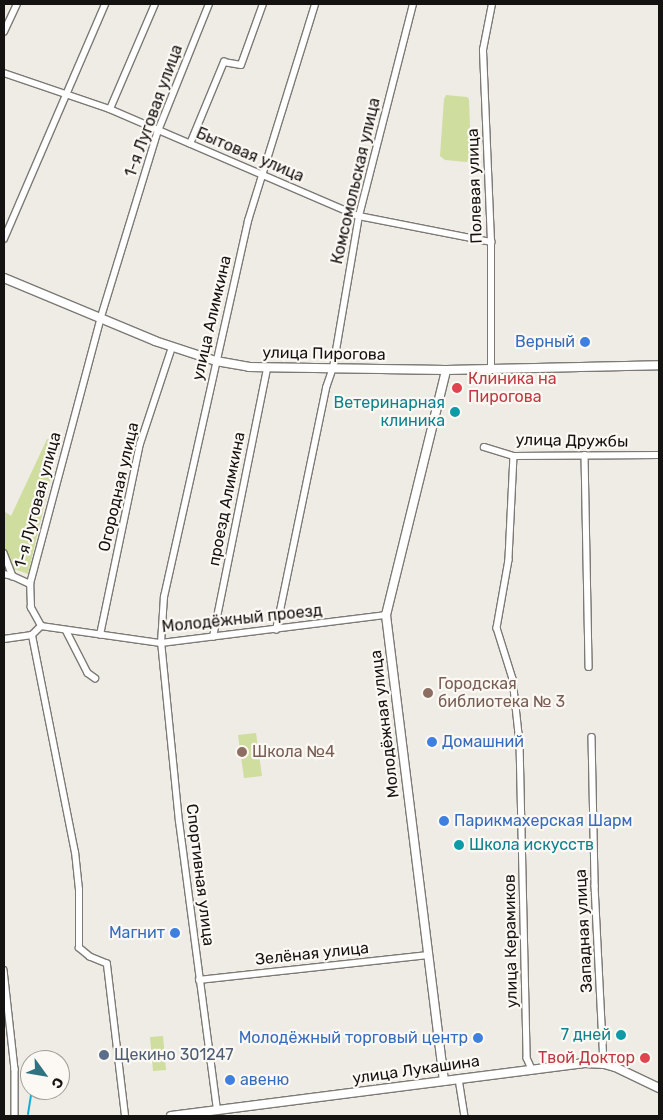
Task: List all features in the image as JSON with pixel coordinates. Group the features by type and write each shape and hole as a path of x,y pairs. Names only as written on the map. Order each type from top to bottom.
{"street":[{"path":"4,32 16,4"},
{"path":"4,239 106,4"},
{"path":"110,109 155,4"},
{"name":"1-я Луговая улица","path":"41,626 31,608 30,584 101,318 158,131 209,4"},
{"path":"190,144 224,62 241,65 263,4"},
{"name":"улица Алимкина","path":"161,643 164,597 248,221 315,4"},
{"name":"Комсомольская улица","path":"276,630 326,388 333,368 359,216 413,4"},
{"name":"Полевая улица","path":"491,369 491,242 484,50 492,4"},
{"name":"Бытовая улица","path":"4,73 110,109 359,216 491,242"},
{"name":"улица Пирогова","path":"4,278 172,347 216,361 249,367 446,370 659,365"},
{"name":"Огородная улица","path":"100,635 140,444 172,347"},
{"name":"проезд Алимкина","path":"213,637 267,368"},
{"name":"Молодёжная улица","path":"444,1081 386,615 446,370"},
{"name":"улица Дружбы","path":"484,447 514,456 659,455"},
{"path":"585,455 589,667"},
{"name":"улица Керамиков","path":"514,456 508,560 497,628 513,679 520,743 528,1058 532,1069"},
{"path":"4,553 14,576"},
{"path":"4,574 14,576 30,584"},
{"name":"Молодёжный проезд","path":"41,626 161,643 386,615"},
{"path":"4,639 32,635 41,626"},
{"path":"66,630 88,673 95,678"},
{"path":"32,635 75,853 79,890 79,948 90,957 107,964 125,1116"},
{"name":"Спортивная улица","path":"161,643 179,822 217,1110"},
{"name":"Западная улица","path":"592,737 595,886 604,1064"},
{"name":"Зелёная улица","path":"199,980 428,955"},
{"path":"4,970 16,1069 16,1088 13,1106 15,1116"},
{"name":"улица Лукашина","path":"171,1116 585,1063 604,1064 659,1088"},
{"path":"459,1079 465,1116"}],"green space":[{"path":"446,95 467,97 469,99 471,154 467,162 445,160 440,156 444,99"},
{"path":"47,439 59,443 28,574 14,569 4,547 4,511 11,516"},
{"path":"256,733 262,776 244,778 238,735"},
{"path":"163,1036 166,1070 153,1071 150,1037"}],"waterway":[{"path":"28,1114 30,1100"}],"place":[{"name":"Верный","path":"585,342"},
{"name":"Клиника на Пирогова","path":"457,388"},
{"name":"Ветеринарная клиника","path":"455,412"},
{"name":"Городская библиотека № 3","path":"428,693"},
{"name":"Домашний","path":"432,742"},
{"name":"Школа №4","path":"242,752"},
{"name":"Парикмахерская Шарм","path":"444,821"},
{"name":"Школа искусств","path":"459,845"},
{"name":"Магнит","path":"175,933"},
{"name":"7 дней","path":"621,1035"},
{"name":"Молодёжный торговый центр","path":"478,1038"},
{"name":"Щекино 301247","path":"104,1055"},
{"name":"Твой Доктор","path":"645,1058"},
{"name":"авеню","path":"230,1080"}]}
